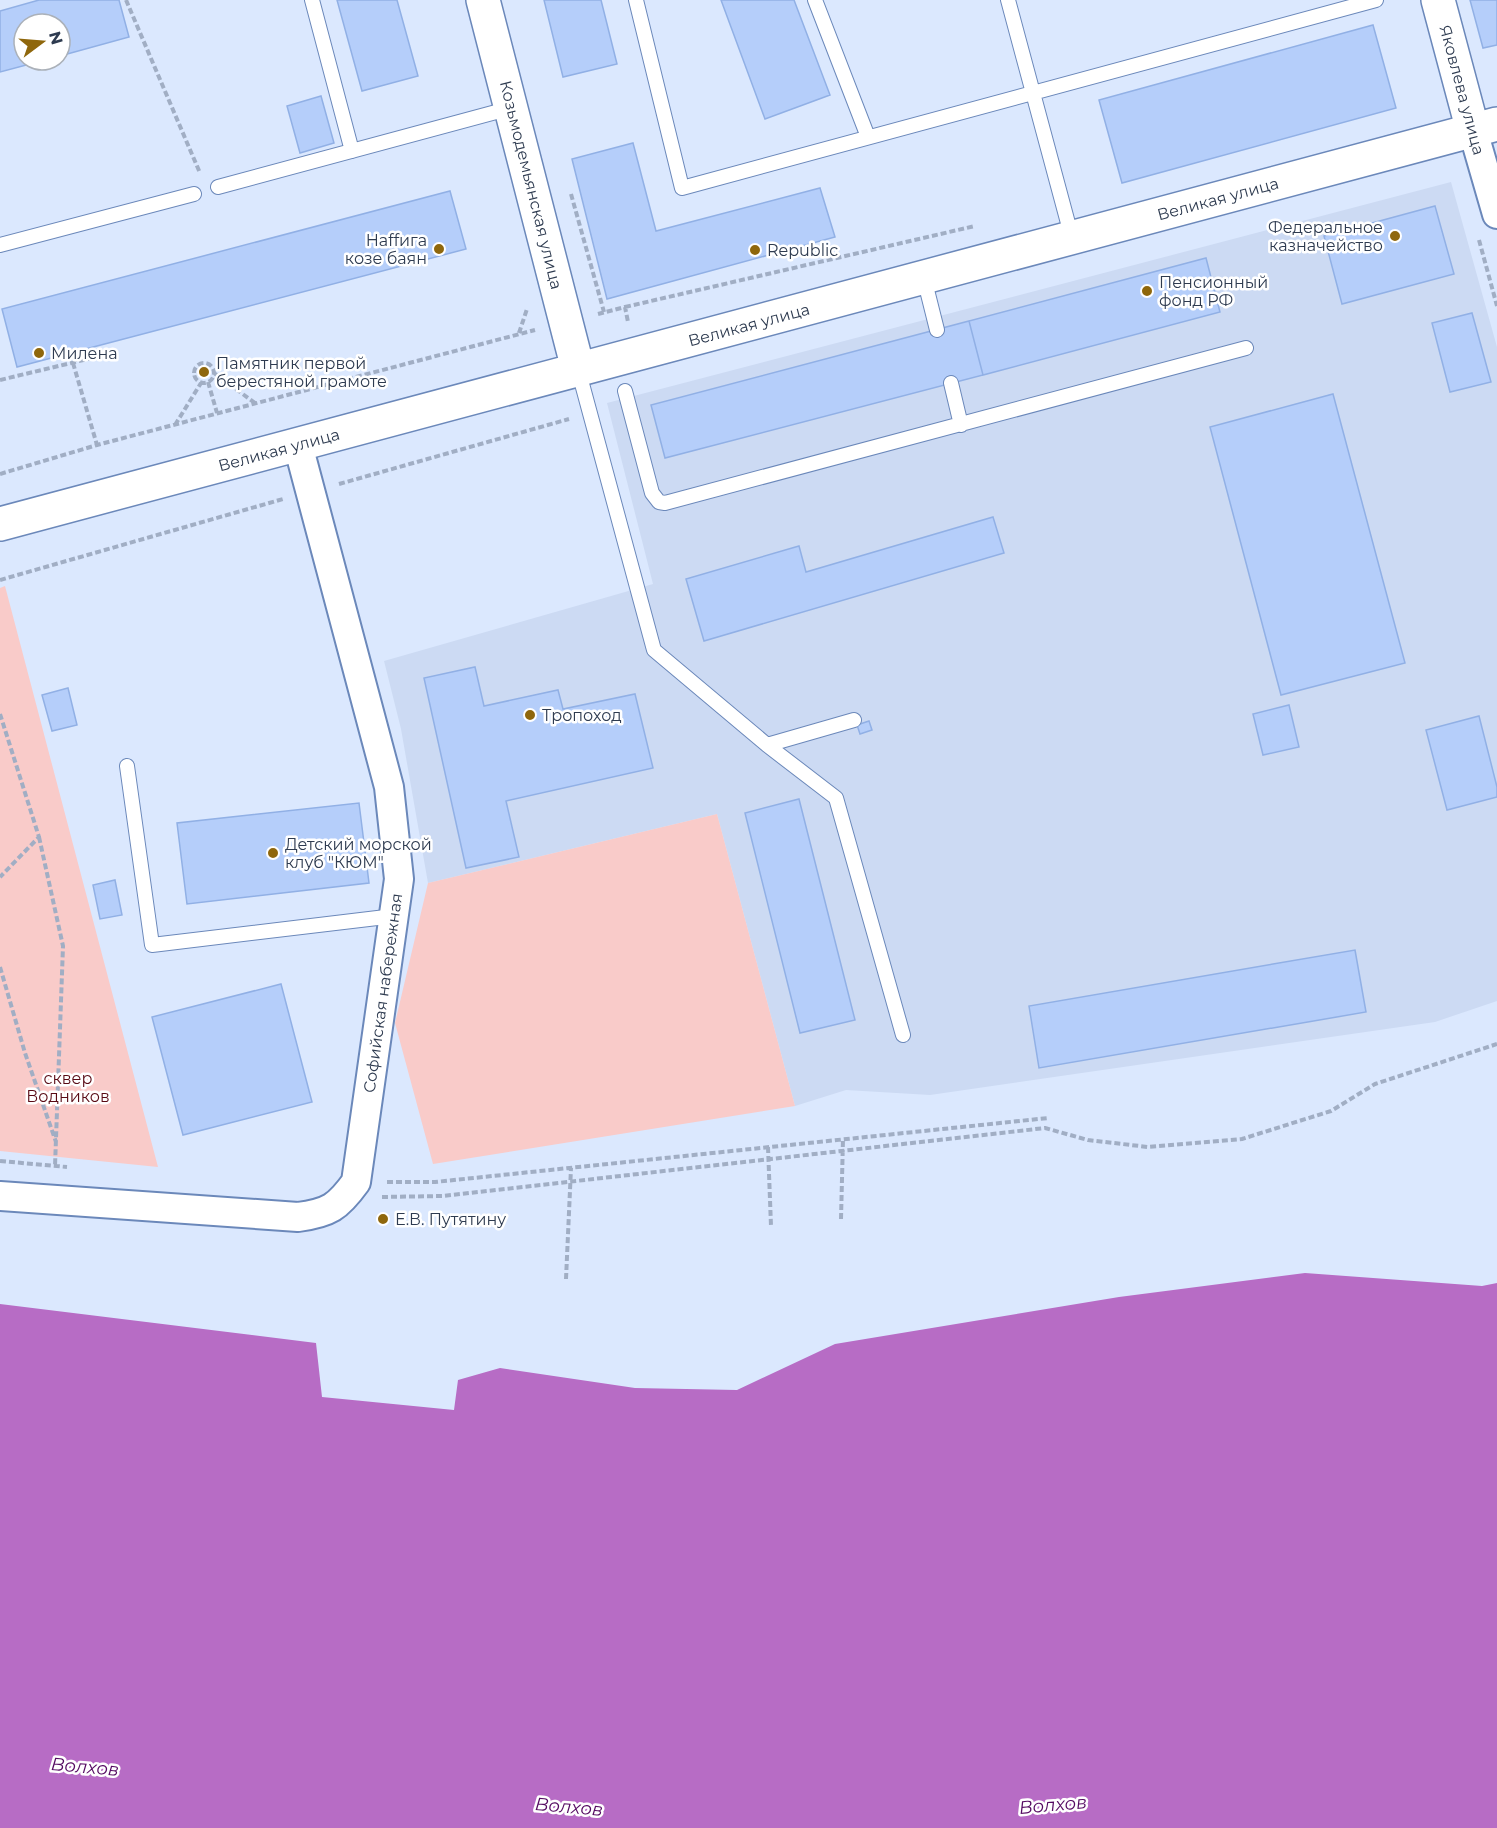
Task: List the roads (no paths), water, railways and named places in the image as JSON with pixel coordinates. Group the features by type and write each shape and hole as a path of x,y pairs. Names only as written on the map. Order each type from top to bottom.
{"main road":[{"name":"Козьмодемьянская улица","path":"483,0 578,369"},
{"name":"Яковлева улица","path":"1438,0 1485,128"},
{"name":"Великая улица","path":"0,524 1485,128"}],"street":[{"name":"Яковлева улица","path":"1485,128 1497,213"},
{"name":"Софийская набережная","path":"0,1196 298,1217 316,1215 332,1209 351,1190 399,879 389,787 298,445"}],"lane":[{"path":"312,0 352,151"},
{"path":"636,0 682,188 1376,0"},
{"path":"816,0 868,137"},
{"path":"1008,0 1072,238"},
{"path":"218,187 511,108"},
{"path":"0,245 194,194"},
{"path":"924,278 937,330"},
{"path":"625,391 652,493 659,502 665,503 1246,348"},
{"path":"578,369 654,650 767,745 836,798 903,1035"},
{"path":"951,383 962,425"},
{"path":"767,745 854,720"},
{"path":"128,766 152,945 394,916"}],"water":[{"name":"Волхов","path":"1305,1273 1482,1286 1497,1283 1497,1828 0,1828 0,1304 316,1343 322,1397 454,1410 458,1380 500,1368 635,1388 737,1390 835,1344 1119,1297"}],"place":[{"name":"Федеральное казначейство","path":"1395,236"},
{"name":"Наffига козе баян","path":"439,249"},
{"name":"Republic","path":"755,250"},
{"name":"Пенсионный фонд РФ","path":"1147,291"},
{"name":"Милена","path":"39,353"},
{"name":"Памятник первой берестяной грамоте","path":"204,372"},
{"name":"Тропоход","path":"530,715"},
{"name":"Детский морской клуб \"КЮМ\"","path":"273,853"},
{"name":"Е.В. Путятину","path":"383,1219"}],"park label":[{"name":"сквер Водников","path":"68,1087"}]}
